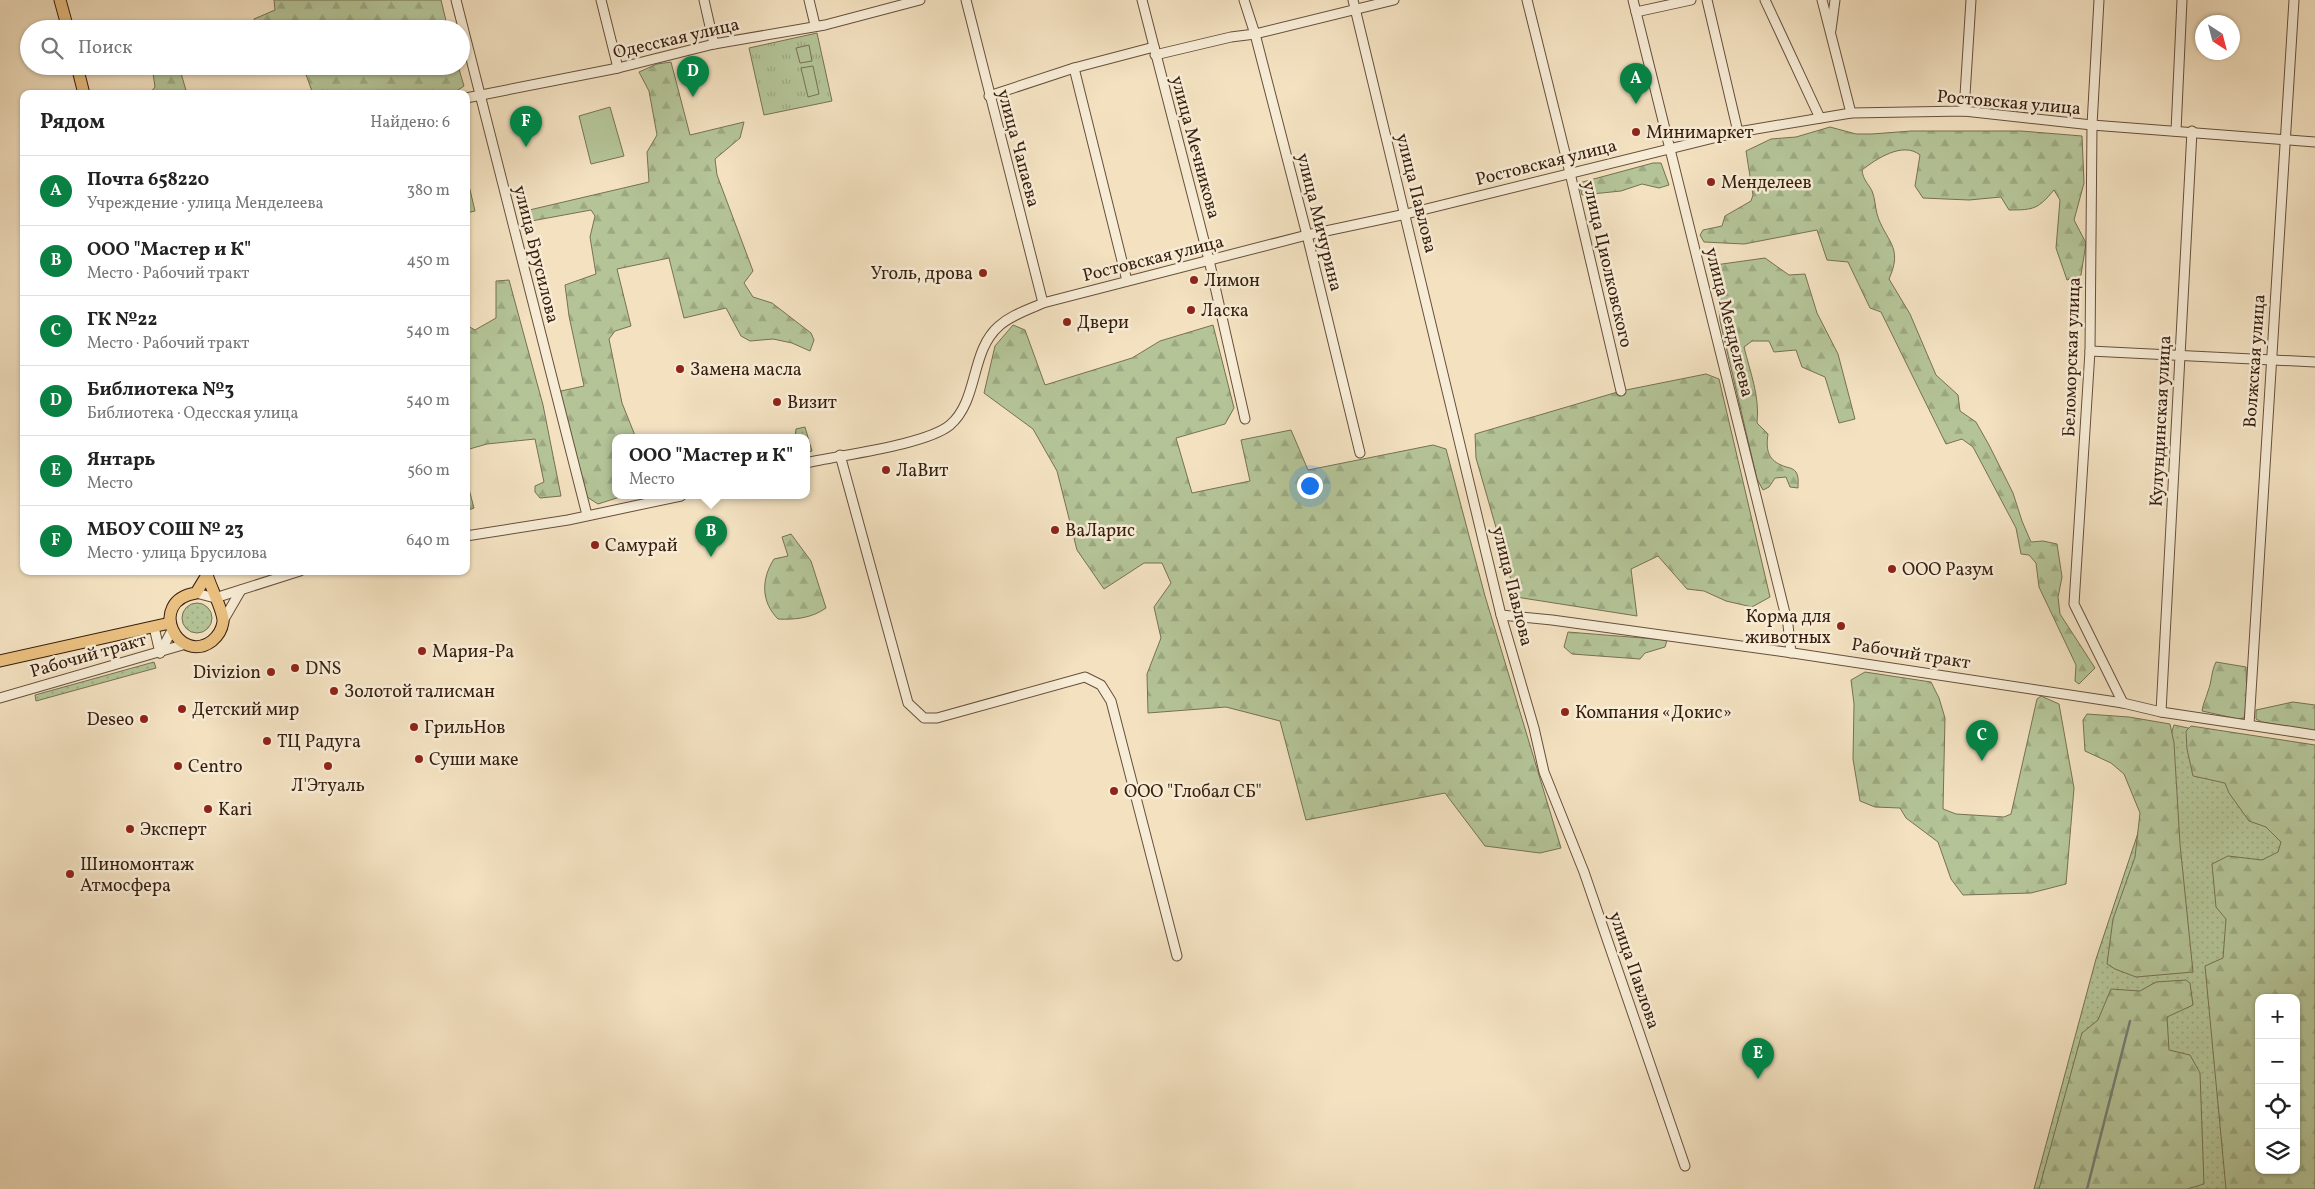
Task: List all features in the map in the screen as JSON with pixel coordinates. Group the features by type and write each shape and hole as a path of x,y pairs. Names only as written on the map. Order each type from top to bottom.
{"main road":[{"path":"60,0 66,20"},
{"path":"79,75 83,90"},
{"path":"186,644 180,640 171,626 170,616 175,603 181,598 196,593 206,575"},
{"path":"208,575 223,621"},
{"name":"Рабочий тракт","path":"186,644 193,646 207,644 218,635 223,621"},
{"name":"Рабочий тракт","path":"0,661 154,627 171,626"}],"street":[{"name":"улица Брусилова","path":"456,0 461,20"},
{"path":"601,0 618,68"},
{"path":"704,0 714,44"},
{"path":"809,0 815,25"},
{"name":"Одесская улица","path":"470,97 618,68 714,44 815,25 825,25 917,0"},
{"name":"улица Чапаева","path":"966,0 1043,303"},
{"name":"улица Мечникова","path":"1142,0 1209,260 1246,418"},
{"name":"улица Мичурина","path":"1244,0 1255,34 1307,235 1360,453"},
{"path":"989,96 1074,68 1231,36 1255,34 1355,5 1394,0"},
{"name":"улица Циолковского","path":"1527,0 1621,391"},
{"name":"улица Менделеева","path":"1633,0 1788,626 1791,653"},
{"path":"1636,12 1691,0"},
{"path":"1707,0 1738,132"},
{"path":"1764,0 1820,118"},
{"path":"1822,0 1851,113"},
{"path":"1830,34 1834,0"},
{"path":"1964,111 1971,0"},
{"name":"Беломорская улица","path":"2099,0 2092,125 2090,351 2074,604 2123,703"},
{"path":"2176,130 2182,0"},
{"name":"Волжская улица","path":"2249,725 2270,361 2294,0"},
{"name":"улица Павлова","path":"1355,5 1501,615 1534,728 1544,772 1584,872 1685,1166"},
{"name":"улица Брусилова","path":"470,55 587,515"},
{"path":"1074,68 1127,280"},
{"name":"Ростовская улица","path":"840,455 919,439 950,424 962,410 987,340 998,327 1013,317 1043,303 1307,235 1406,214 1738,132 1851,113 1964,111 2092,125 2315,142"},
{"name":"Кулундинская улица","path":"2161,712 2192,132"},
{"path":"2090,351 2315,362"},
{"path":"810,462 840,455 908,703 924,718 937,718 1084,677 1101,685 1110,701 1177,956"},
{"path":"470,535 511,530 666,499"},
{"path":"196,593 214,598 287,575"},
{"path":"223,621 242,589"},
{"name":"Рабочий тракт","path":"1501,615 1552,620 1791,653 2123,703 2161,712 2315,735"},
{"path":"160,653 171,626"},
{"path":"154,627 160,653"},
{"name":"Рабочий тракт","path":"0,698 186,644"}],"green space":[{"path":"274,0 441,0 446,20 254,20 275,10"},
{"path":"817,33 832,101 764,115 749,48"},
{"path":"809,45 812,61 800,63 796,48"},
{"path":"671,62 690,135 744,122 740,138 715,159 717,175 753,271 744,283 753,297 772,303 811,333 814,340 810,351 792,343 773,339 750,341 741,336 726,308 684,318 669,258 617,269 631,326 615,331 609,339 622,403 634,434 612,434 612,499 614,499 598,504 587,497 561,399 561,391 584,386 569,316 565,285 596,274 590,237 595,216 591,210 526,222 525,211 649,182 647,152 657,135 649,91 639,72 657,64"},
{"path":"813,66 819,94 808,97 801,68"},
{"path":"153,75 182,75 186,90 152,90 155,87"},
{"path":"306,75 461,75 464,86 458,90 312,90"},
{"path":"610,107 624,156 591,164 579,116"},
{"path":"1830,127 1856,134 1911,131 2021,131 2082,136 2084,183 2074,220 2086,243 2081,275 2067,280 2056,248 2060,200 2054,190 2044,201 2035,207 2024,210 2009,210 2001,197 1969,200 1923,198 1915,186 1920,155 1913,151 1906,150 1890,153 1862,170 1873,194 1880,223 1894,251 1895,259 1889,279 1910,314 1936,375 1958,395 1960,411 1976,422 2013,493 2031,542 2043,541 2057,544 2062,577 2058,597 2060,614 2095,668 2079,684 2075,681 2076,665 2039,587 2036,563 2029,555 2021,554 2016,528 1973,447 1962,439 1946,444 1881,312 1870,308 1848,262 1827,260 1817,230 1744,244 1704,242 1700,235 1703,230 1722,226 1725,216 1751,201 1753,195 1746,151 1771,139 1796,137"},
{"path":"1653,163 1661,163 1669,185 1659,188 1642,184 1621,191 1582,195 1579,183"},
{"path":"470,190 475,211 470,212"},
{"path":"1765,258 1789,275 1805,274 1817,313 1838,354 1855,419 1839,423 1825,377 1802,367 1796,350 1774,352 1769,341 1752,341 1744,347 1756,394 1757,423 1768,434 1768,452 1776,463 1793,469 1796,472 1798,488 1790,487 1786,477 1775,478 1769,487 1763,490 1757,479 1720,321 1718,296 1712,275 1715,265"},
{"path":"509,280 543,405 561,496 540,498 535,492 535,486 544,482 535,439 487,444 470,449 470,327 475,330 496,318 496,281"},
{"path":"1013,325 1025,330 1045,385 1132,358 1160,341 1213,325 1234,408 1225,424 1176,438 1192,493 1250,481 1241,440 1291,430 1308,470 1433,445 1446,449 1485,596 1561,848 1540,853 1485,846 1445,793 1306,820 1280,721 1226,707 1148,713 1147,674 1161,638 1154,607 1171,583 1162,563 1144,563 1104,589 1077,550 1057,471 1033,429 984,393 995,346"},
{"path":"1706,374 1719,379 1770,597 1752,607 1726,601 1704,591 1687,589 1658,556 1631,569 1637,616 1516,597 1476,458 1475,434 1621,391"},
{"path":"805,427 807,434 795,434 796,429"},
{"path":"470,493 474,508 470,510"},
{"path":"791,534 811,561 826,608 803,618 778,619 768,605 765,582 774,559 788,556 782,537"},
{"path":"197,603 208,607 212,618 208,629 197,633 186,629 182,618 186,607"},
{"path":"1568,632 1667,640 1665,647 1645,653 1640,659 1572,654 1564,647"},
{"path":"154,662 156,668 36,701 35,695"},
{"path":"2216,662 2246,667 2247,701 2244,718 2238,719 2202,711"},
{"path":"1865,672 1931,682 1939,698 1945,718 1943,809 1956,814 2004,817 2011,814 2037,699 2041,696 2059,704 2074,788 2066,884 2031,893 1963,895 1951,879 1938,842 1906,818 1900,808 1875,807 1860,801 1853,759 1854,704 1851,680"},
{"path":"2293,702 2315,705 2315,731 2262,722 2256,719 2256,710"},
{"path":"2087,714 2129,717 2170,724 2174,743 2180,844 2193,972 2136,977 2107,964 2113,919 2135,857 2140,813 2124,774 2111,763 2085,751 2083,720"},
{"path":"2174,725 2315,755 2315,1189 2034,1189 2096,959"},
{"path":"2191,726 2315,745 2315,1189 2226,1189 2205,966 2223,958 2226,919 2216,907 2212,864 2228,856 2262,860 2278,852 2281,842 2266,827 2249,821 2229,793 2225,783 2193,776 2187,749 2186,731"},
{"path":"2186,980 2190,983 2193,1005 2167,1017 2169,1050 2190,1055 2200,1073 2204,1184 2187,1189 2039,1189 2082,1033 2098,1020 2111,989 2140,991 2156,982"}],"waterway":[{"path":"2087,1189 2130,1021"}],"place":[{"name":"Библиотека №3","path":"693,97"},
{"name":"Почта 658220","path":"1636,104"},
{"name":"Минимаркет","path":"1636,132"},
{"name":"МБОУ СОШ № 23","path":"526,147"},
{"name":"Менделеев","path":"1711,182"},
{"name":"Уголь, дрова","path":"983,273"},
{"name":"Лимон","path":"1194,280"},
{"name":"Ласка","path":"1191,310"},
{"name":"Двери","path":"1067,322"},
{"name":"Замена масла","path":"680,369"},
{"name":"Визит","path":"777,402"},
{"name":"ЛаВит","path":"886,470"},
{"name":"ВаЛарис","path":"1055,530"},
{"name":"Самурай","path":"595,545"},
{"name":"ООО \"Мастер и К\"","path":"711,557"},
{"name":"ООО Разум","path":"1892,569"},
{"name":"Корма для животных","path":"1841,626"},
{"name":"Мария-Ра","path":"422,651"},
{"name":"DNS","path":"295,668"},
{"name":"Divizion","path":"271,672"},
{"name":"Золотой талисман","path":"334,691"},
{"name":"Детский мир","path":"182,709"},
{"name":"Компания «Докис»","path":"1565,712"},
{"name":"Deseo","path":"144,719"},
{"name":"ГрильНов","path":"414,727"},
{"name":"ТЦ Радуга","path":"267,741"},
{"name":"Суши маке","path":"419,759"},
{"name":"ГК №22","path":"1982,761"},
{"name":"Centro","path":"178,766"},
{"name":"Л'Этуаль","path":"328,766"},
{"name":"ООО \"Глобал СБ\"","path":"1114,791"},
{"name":"Kari","path":"208,809"},
{"name":"Эксперт","path":"130,829"},
{"name":"Шиномонтаж Атмосфера","path":"70,874"},
{"name":"Янтарь","path":"1758,1079"}]}
